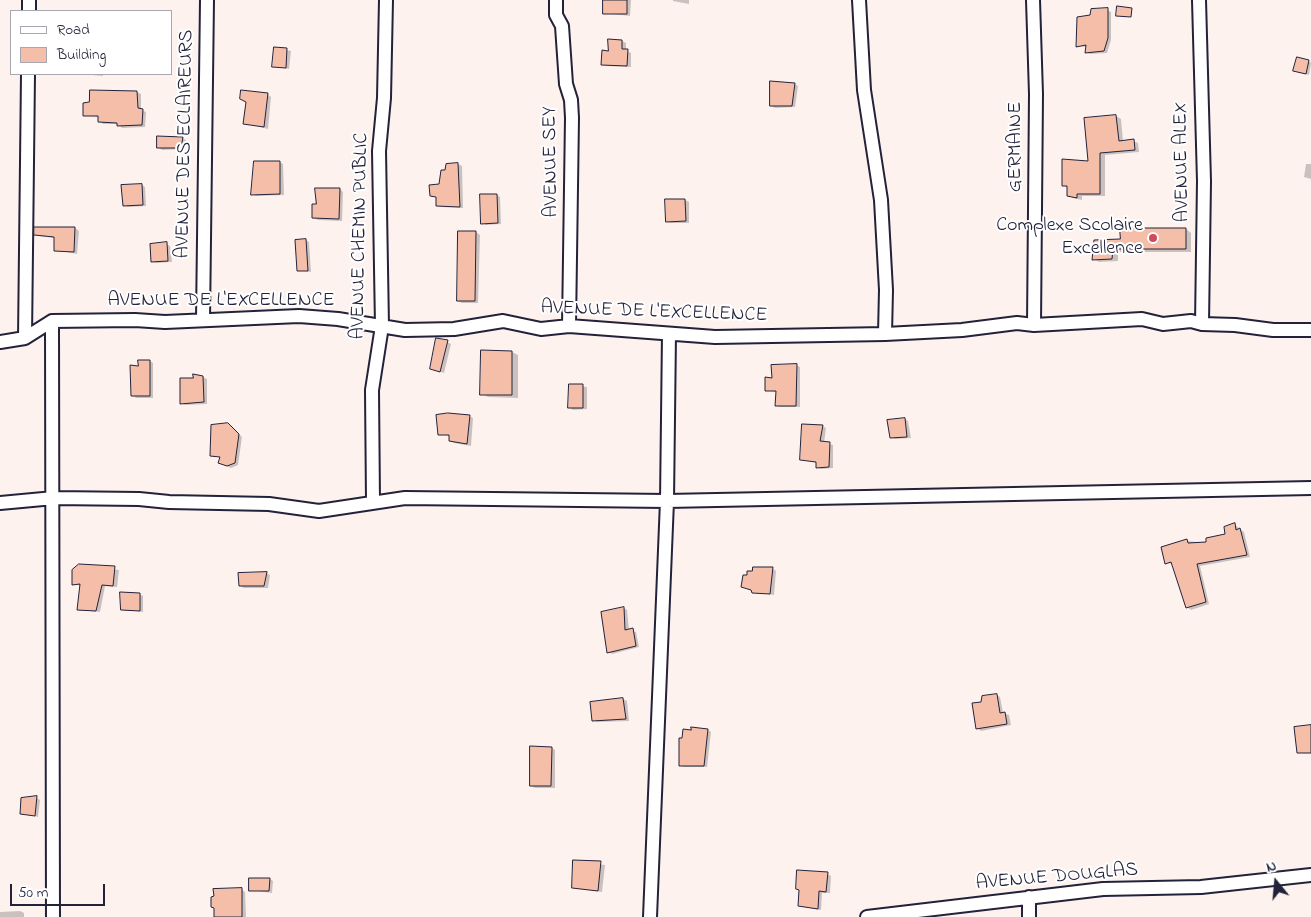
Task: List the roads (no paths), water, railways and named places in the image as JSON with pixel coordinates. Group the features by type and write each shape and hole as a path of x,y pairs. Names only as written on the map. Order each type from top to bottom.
{"street":[{"name":"AVENUE DES ECLAIREURS","path":"203,319 207,0"},
{"name":"AVENUE CHEMIN PUBLIC","path":"373,502 372,390 382,326 379,152 384,98 386,0"},
{"name":"AVENUE SEY","path":"556,0 556,15 562,26 566,84 571,100 572,118 569,326"},
{"path":"859,0 864,90 881,200 886,290 885,334"},
{"name":"GERMAINE","path":"1033,0 1036,94 1034,325"},
{"name":"AVENUE ALEX","path":"1199,0 1204,181 1202,324"},
{"path":"25,338 28,75"},
{"name":"AVENUE DE L'EXCELLENCE","path":"52,321 135,320 165,322 299,316 338,319 405,330 454,329 503,321 541,329 569,326 715,337 885,334 962,330 1017,322 1034,325 1142,319 1163,324 1191,321 1202,324 1235,325 1273,330 1311,330"},
{"path":"0,342 25,338 52,321"},
{"path":"52,321 54,498 53,917"},
{"path":"650,917 667,501 669,334"},
{"path":"0,503 54,498 138,499 169,502 269,504 319,511 373,502 431,498 667,501 1311,488"},
{"name":"AVENUE DOUGLAS","path":"867,917 1001,902 1029,896 1103,889 1201,887 1311,875"},
{"path":"1029,896 1029,917"}],"place":[{"name":"Complexe Scolaire Excellence","path":"1153,238"}]}
